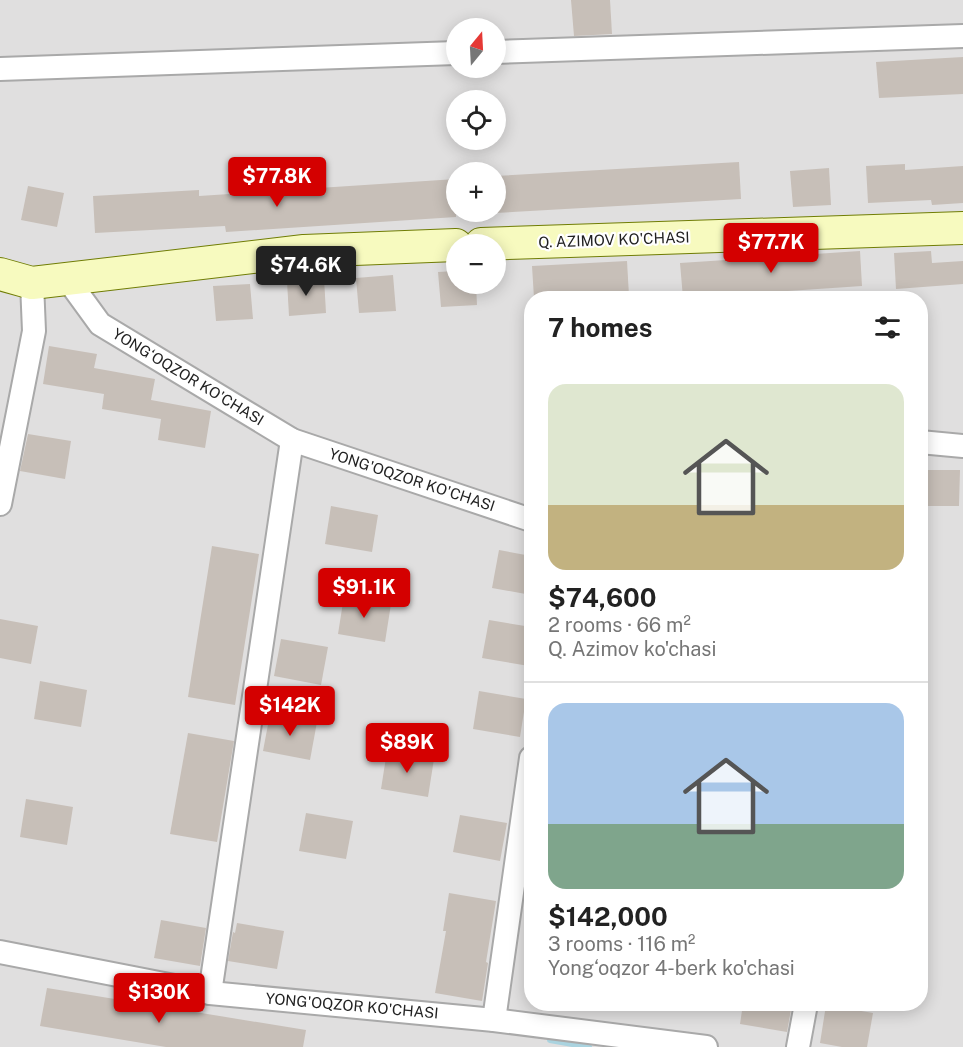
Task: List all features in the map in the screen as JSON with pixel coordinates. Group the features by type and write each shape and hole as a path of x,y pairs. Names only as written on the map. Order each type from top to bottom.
{"main road":[{"name":"Q. AZIMOV KO'CHASI","path":"506,243 963,228"},
{"path":"0,274 32,283 304,251 446,245"}],"street":[{"path":"506,52 963,36"},
{"path":"0,69 446,53"},
{"name":"YONG‘OQZOR KO'CHASI","path":"68,280 100,324 292,440"},
{"path":"0,504 34,331 32,283"},
{"path":"210,993 292,440"},
{"name":"YONG'OQZOR KO'CHASI","path":"292,440 524,518"},
{"path":"928,443 963,446"},
{"path":"494,1020 524,808"},
{"name":"YONG'OQZOR KO'CHASI","path":"0,952 210,993 494,1020 706,1047"},
{"path":"798,1047 805,1011"}],"shaded area":[{"path":"0,0 963,0 963,1047 0,1047"}],"building":[{"path":"571,0 610,0 612,34 574,36"},
{"path":"963,57 963,94 879,98 876,62"},
{"path":"739,162 741,199 506,212 506,175"},
{"path":"905,164 905,170 963,166 963,203 932,205 931,200 868,203 866,166"},
{"path":"829,168 831,205 793,207 790,171"},
{"path":"446,180 446,218 226,232 225,226 95,233 93,196 199,190 199,196"},
{"path":"28,186 64,193 57,227 21,220"},
{"path":"860,251 862,286 787,291 682,291 680,263"},
{"path":"931,251 932,263 963,261 963,284 896,289 894,253"},
{"path":"627,261 629,291 534,291 532,266"},
{"path":"438,272 446,272 446,294 476,294 477,305 441,307"},
{"path":"393,275 396,311 359,313 356,278"},
{"path":"324,278 326,313 289,316 287,281"},
{"path":"250,284 253,319 216,321 213,286"},
{"path":"49,346 97,354 94,368 155,379 151,400 211,411 205,448 158,440 161,419 102,409 104,394 43,384"},
{"path":"28,434 71,441 65,479 20,471"},
{"path":"928,470 960,470 959,506 928,506"},
{"path":"331,506 378,515 372,552 325,544"},
{"path":"212,546 259,554 235,705 188,697"},
{"path":"499,550 524,555 524,594 492,588"},
{"path":"344,596 391,604 385,642 338,634"},
{"path":"0,619 38,626 31,664 0,658"},
{"path":"489,620 524,626 524,665 482,658"},
{"path":"281,639 328,647 321,685 274,676"},
{"path":"40,681 87,690 81,727 34,719"},
{"path":"479,691 524,699 520,737 473,729"},
{"path":"270,714 317,722 310,760 263,751"},
{"path":"188,733 234,741 217,842 170,834"},
{"path":"387,751 434,759 428,797 381,789"},
{"path":"26,799 73,807 67,845 20,837"},
{"path":"306,813 353,821 346,859 299,851"},
{"path":"460,815 507,823 500,861 453,852"},
{"path":"449,893 496,901 482,1001 435,993 446,931 443,931"},
{"path":"161,920 206,928 200,966 154,958"},
{"path":"237,923 284,931 277,969 228,961 233,932 235,933"},
{"path":"47,988 306,1030 303,1047 166,1047 40,1026"},
{"path":"742,1011 791,1011 787,1032 740,1024"},
{"path":"825,1011 873,1013 867,1047 842,1047 820,1043"}],"waterway":[{"path":"550,1040 589,1047"}]}
